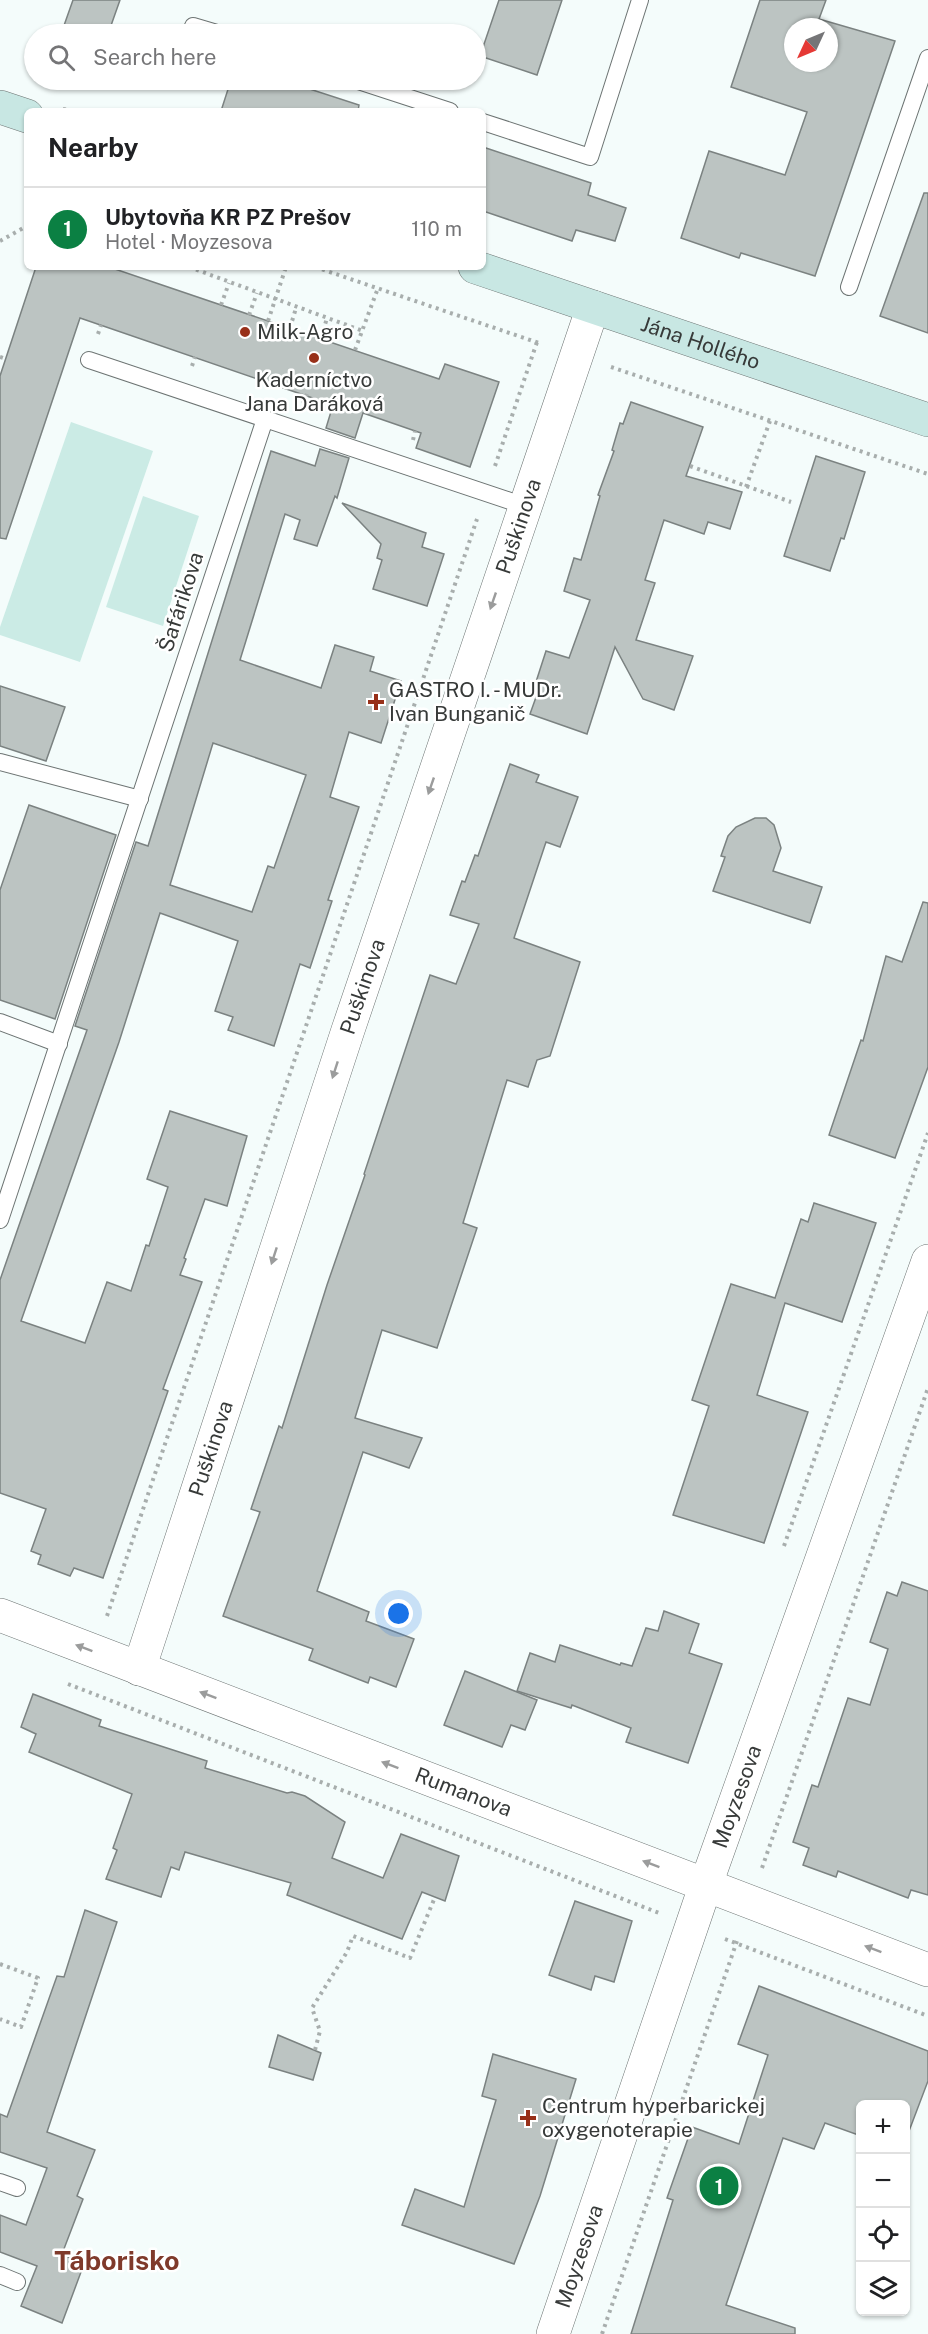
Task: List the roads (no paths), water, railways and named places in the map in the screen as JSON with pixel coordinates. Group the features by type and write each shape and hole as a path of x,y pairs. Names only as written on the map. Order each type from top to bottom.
{"street":[{"path":"0,107 24,115"},
{"name":"Jána Hollého","path":"484,270 928,420"},
{"name":"Puškinova","path":"139,1669 348,1030 592,307"},
{"name":"Moyzesova","path":"553,2334 706,1884 928,1261"},
{"name":"Rumanova","path":"0,1615 928,1970"}],"lane":[{"path":"486,123 590,158 640,0"},
{"path":"849,288 928,58"},
{"path":"386,90 441,108"},
{"path":"89,360 525,506"},
{"name":"Šafárikova","path":"0,1220 265,419"},
{"path":"0,762 140,799"},
{"path":"0,1022 59,1044"},
{"path":"0,2182 17,2188"},
{"path":"0,2275 18,2282"}],"place":[{"name":"Milk-Agro","path":"245,332"},
{"name":"Kaderníctvo Jana Daráková","path":"314,358"},
{"name":"GASTRO I. - MUDr. Ivan Bunganič","path":"376,702"},
{"name":"Centrum hyperbarickej oxygenoterapie","path":"528,2118"},
{"name":"Ubytovňa KR PZ Prešov","path":"719,2186"}],"district":[{"name":"Táborisko","path":"117,2261"}]}
